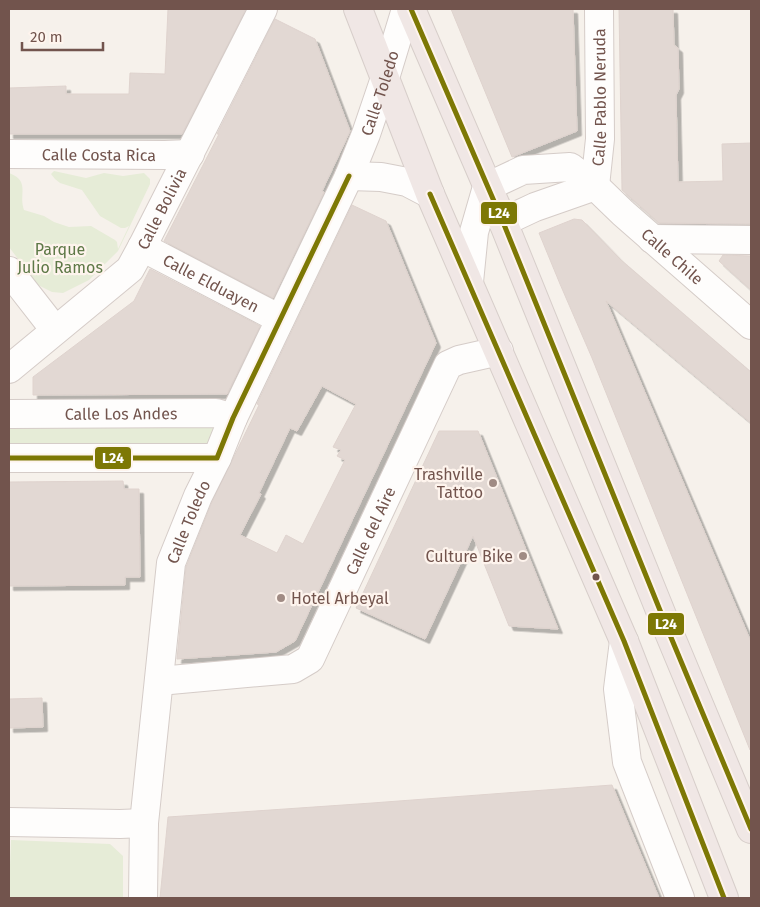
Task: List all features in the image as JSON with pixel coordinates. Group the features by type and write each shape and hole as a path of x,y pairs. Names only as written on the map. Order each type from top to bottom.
{"highway":[{"path":"358,9 430,194 624,641 724,898"},
{"path":"411,9 503,222 670,635 751,829"}],"street":[{"name":"Calle Bolivia","path":"9,369 130,269 264,9"},
{"name":"Calle Toledo","path":"143,898 144,824 171,563 198,496 217,458 233,418 349,176 366,134 406,9"},
{"name":"Calle Pablo Neruda","path":"595,186 600,140 599,9"},
{"name":"Calle Costa Rica","path":"9,154 190,154"},
{"name":"Calle Chile","path":"487,187 523,170 570,167 595,186 652,239 751,325"},
{"path":"349,176 382,177 407,182 430,194"},
{"path":"503,222 535,207 595,186"},
{"path":"469,282 474,232 487,187"},
{"path":"652,239 751,240"},
{"name":"Calle Elduayen","path":"142,247 280,319"},
{"path":"9,271 55,330"},
{"name":"Calle del Aire","path":"159,681 293,669 310,659 448,365 459,360 499,351"},
{"name":"Calle Los Andes","path":"9,414 216,413 233,418"},
{"path":"9,458 217,458"},
{"path":"624,641 618,689 627,762 680,898"},
{"path":"9,822 144,824"}],"green space":[{"name":"Parque Julio Ramos","path":"54,171 86,178 104,173 123,176 144,173 150,179 150,184 118,251 89,280 63,293 52,292 38,285 9,247 9,173 16,176 22,184 24,210 69,227 91,226 115,240 118,249 129,226 121,228 100,216 82,190 60,183 51,174"},
{"path":"216,413 217,458 9,458 9,414"},
{"path":"11,840 110,844 123,856 123,898 9,898"}],"building":[{"path":"168,9 246,9 182,134 9,134 9,88 66,86 66,94 129,94 130,73 165,74"},
{"path":"451,9 573,9 577,131 512,157"},
{"path":"619,9 673,9 674,45 678,48 679,89 676,95 678,182 723,181 722,144 751,143 751,224 659,223 622,190"},
{"path":"275,19 315,39 350,131 322,191 324,192 273,298 164,241"},
{"path":"352,205 386,221 436,343 295,641 276,652 177,659 186,567 212,502 259,405 257,404","holes":["322,386 356,404 333,447 341,450 337,456 345,460 303,544 286,535 277,553 240,535 261,494 259,493 290,428 297,431"]},
{"path":"574,219 582,220 621,260 751,372 751,423 606,301 751,642 751,750 592,358 539,233"},
{"path":"723,255 751,256 751,290 719,261"},
{"path":"150,269 260,326 227,394 33,395 33,377 134,301"},
{"path":"439,431 478,431 558,629 509,626 473,536 425,639 356,608"},
{"path":"123,481 124,489 139,489 140,577 125,577 125,585 9,586 9,482"},
{"path":"42,698 43,727 9,728 9,699"},
{"path":"612,785 659,898 160,898 168,817"}],"transit line":[{"name":"L24","path":"411,9 503,222 670,635 751,829"},
{"name":"L24","path":"217,458 233,418 349,176"},
{"name":"L24","path":"430,194 624,641 724,898"},
{"name":"L24","path":"9,458 217,458"}],"place":[{"name":"Trashville Tattoo","path":"493,483"},
{"name":"Culture Bike","path":"523,556"},
{"name":"Hotel Arbeyal","path":"281,598"}]}
